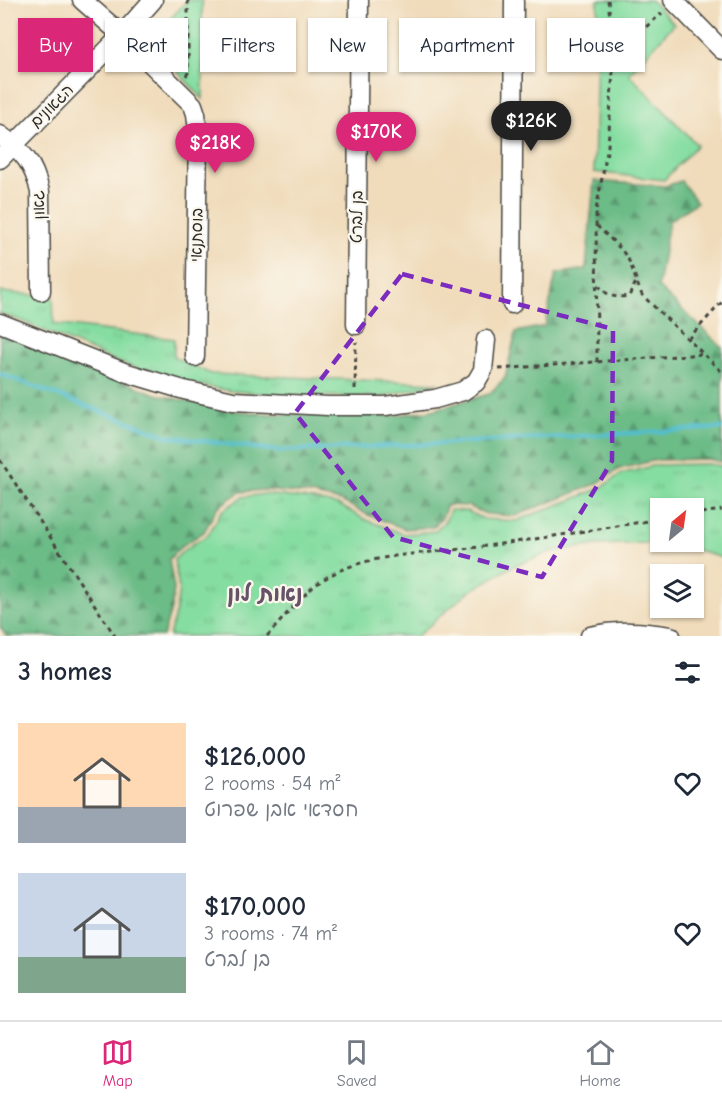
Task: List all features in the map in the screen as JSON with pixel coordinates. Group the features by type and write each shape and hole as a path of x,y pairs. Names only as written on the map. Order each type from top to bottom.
{"street":[{"name":"בוסתנאי","path":"82,0 105,20"},
{"name":"הגאונים","path":"137,18 153,0"},
{"name":"בן לברט","path":"356,325 359,0"},
{"path":"512,304 514,0"},
{"path":"674,1 722,50"},
{"name":"הגאונים","path":"0,159 7,139 105,50"},
{"name":"בוסתנאי","path":"159,72 193,105 196,114 198,130 195,357"},
{"name":"גאון","path":"7,139 33,167 40,192 41,291"},
{"path":"0,323 124,372 184,390 233,401 328,406 385,406 435,399 463,391 476,382 483,370 486,340"},
{"path":"590,636 610,632 645,632 671,636"}],"path":[{"path":"176,89 188,73 188,0"},
{"path":"608,0 610,18"},
{"path":"645,27 674,1"},
{"path":"597,362 596,210 608,146 613,72"},
{"path":"597,226 629,261 642,295 722,372"},
{"path":"597,284 607,294 617,298 629,296 636,282"},
{"path":"688,339 722,302"},
{"path":"355,406 356,325"},
{"path":"483,370 703,354"},
{"path":"0,460 115,636"},
{"path":"704,512 722,510"},
{"path":"267,636 301,597 328,576 355,564 650,521"}],"highlighted area":[{"path":"402,274 613,329 612,461 542,577 393,537 295,413"}],"green space":[{"path":"188,0 202,0 200,72 203,72 203,99 178,72 188,72 188,18 171,18"},
{"path":"598,0 651,0 674,24 645,56 645,18 598,18"},
{"path":"596,72 631,72 629,74 697,145 664,180 594,172"},
{"path":"594,181 666,186 681,181 697,202 669,221 658,287 722,347 722,462 708,459 656,460 619,469 596,484 515,516 486,514 468,506 447,505 442,518 433,527 405,529 368,515 341,501 310,494 264,490 240,492 217,508 204,532 183,545 169,559 174,589 163,636 6,636 0,627 0,333 156,394 225,410 271,414 391,416 433,410 489,394 505,378 516,332 545,326 556,274 586,269"},
{"path":"0,292 53,297 54,324 174,339 174,357 211,374 438,383 382,397 303,396 231,391 175,381 118,362 0,314"},
{"path":"656,465 722,466 722,558 703,552 704,498 650,498 650,543 596,545 551,552 511,567 467,593 417,636 169,636 179,589 174,560 186,548 208,535 221,512 242,497 264,494 339,505 366,520 404,534 435,531 446,520 450,510 467,511 484,519 516,521 599,489 621,474"}],"waterway":[{"path":"0,374 167,436 279,451 722,428"}],"district":[{"name":"נאות לון","path":"265,594"}]}
